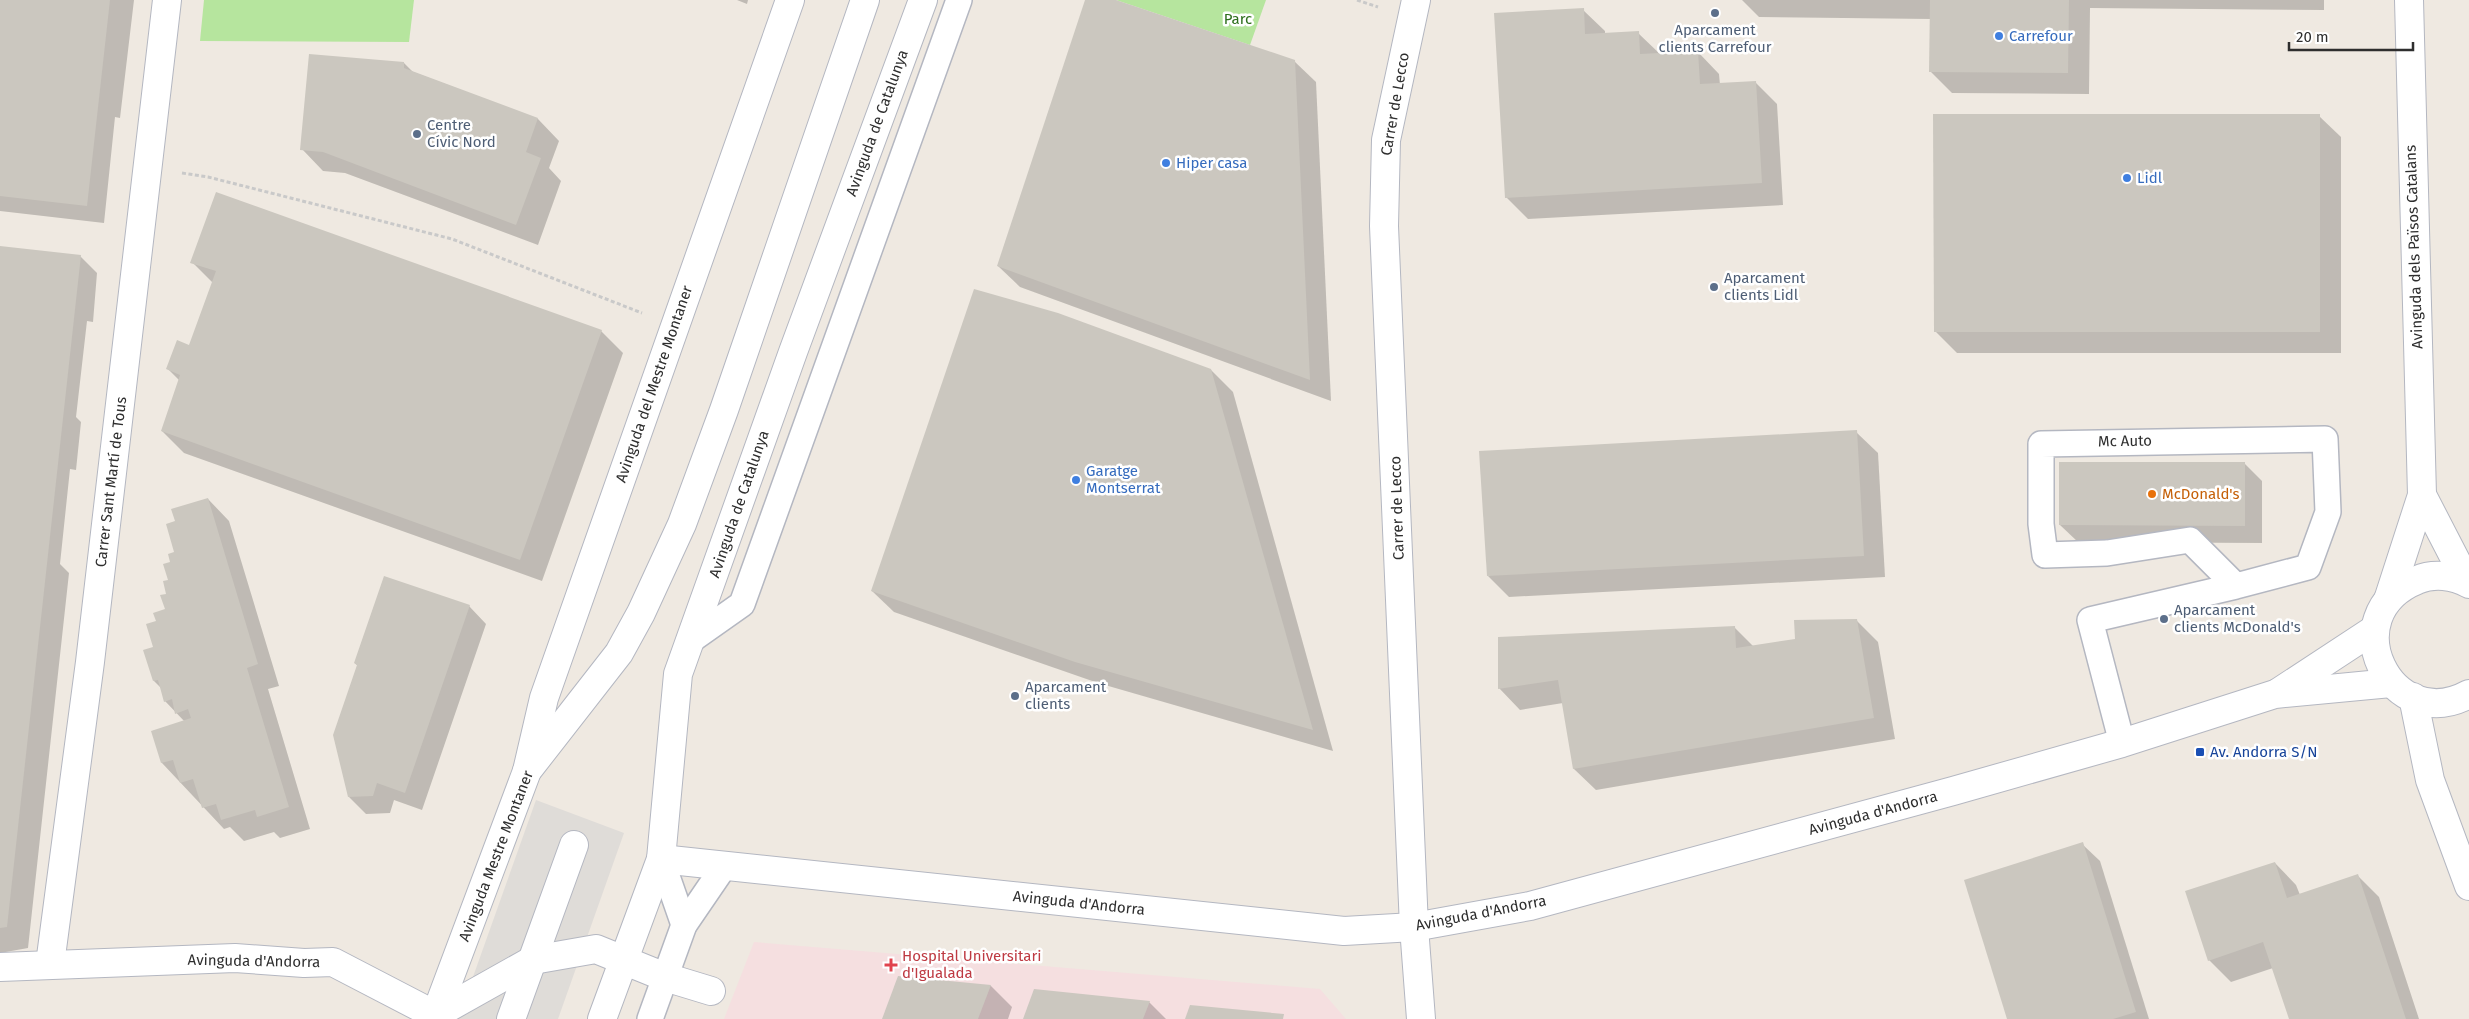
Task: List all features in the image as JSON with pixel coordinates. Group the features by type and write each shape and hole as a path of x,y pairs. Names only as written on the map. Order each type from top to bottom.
{"street":[{"name":"Carrer Sant Martí de Tous","path":"50,964 90,662 167,0"},
{"name":"Avinguda del Mestre Montaner","path":"527,771 544,698 790,0"},
{"name":"Avinguda Mestre Montaner","path":"434,1017 527,771 620,653 641,613 682,524 724,410 865,0"},
{"name":"Avinguda de Catalunya","path":"602,1019 661,859 678,674 792,352 923,0"},
{"name":"Carrer de Lecco","path":"1416,0 1386,140 1384,226 1414,926 1421,1019"},
{"name":"Avinguda dels Països Catalans","path":"2375,629 2380,614 2388,600 2422,495 2409,0"},
{"name":"Avinguda dels Països Catalans","path":"2422,495 2468,583"},
{"path":"2388,600 2404,585 2424,577 2446,576 2468,583"},
{"name":"Avinguda d'Andorra","path":"661,859 1344,931 1414,926 1530,906 1953,792 2122,743 2275,694 2375,629"},
{"path":"2375,629 2375,651 2384,673 2402,690 2430,780 2469,886"},
{"name":"Avinguda d'Andorra","path":"2275,694 2402,690 2438,703 2450,702 2469,694"},
{"path":"511,1019 574,845"},
{"path":"434,1017 532,960 596,949 665,977 711,992"},
{"name":"Avinguda d'Andorra","path":"0,967 235,958 304,963 333,962 434,1017"}],"lane":[{"path":"691,640 742,604 959,0"},
{"name":"Mc Auto","path":"2122,743 2090,620 2236,586 2308,567 2328,512 2325,439 2042,444 2041,524 2045,554 2107,553 2190,540 2236,586"},
{"path":"661,859 684,925"},
{"path":"650,1019 684,925 725,866"}],"path":[{"path":"147,168 208,177 452,239 675,326"}],"shaded area":[{"path":"536,800 624,833 558,1019 458,1019"},
{"name":"Hospital Universitari d'Igualada","path":"754,942 1320,989 1346,1019 724,1019"}],"green space":[{"path":"204,0 414,0 409,42 200,41"},
{"name":"Parc","path":"1116,0 1266,0 1250,45"}],"building":[{"path":"0,0 110,0 87,206 0,196"},
{"name":"Hiper casa","path":"1085,0 1116,0 1295,60 1310,380 997,266"},
{"name":"Carrefour","path":"1930,0 2069,0 2068,73 1929,72"},
{"path":"1584,8 1585,34 1639,31 1640,54 1698,51 1700,84 1756,81 1762,183 1505,198 1494,13"},
{"name":"Centre Cívic Nord","path":"309,54 404,62 404,68 538,118 526,152 541,158 516,225 323,152 300,150"},
{"name":"Lidl","path":"1933,114 2320,114 2320,332 1934,332"},
{"path":"216,192 602,330 520,560 161,431 180,375 166,369 177,340 189,345 216,271 190,263"},
{"path":"0,246 81,255 7,927 0,928"},
{"name":"Garatge Montserrat","path":"974,289 1058,313 1211,369 1313,730 1075,662 871,591"},
{"path":"1857,430 1864,556 1487,576 1479,451"},
{"name":"McDonald's","path":"2059,462 2245,462 2245,526 2059,525"},
{"path":"208,498 258,664 247,668 289,807 257,817 255,810 221,820 216,804 202,808 193,779 180,783 173,760 161,763 151,731 191,718 188,709 175,714 172,699 164,702 158,680 153,681 143,650 153,647 146,624 156,621 153,613 165,609 160,595 166,594 163,581 168,580 163,564 170,562 168,554 174,552 166,524 175,521 171,509"},
{"path":"384,576 470,605 405,793 377,783 373,796 348,797 333,735 357,665 354,663"},
{"path":"1857,619 1874,718 1573,769 1558,680 1498,689 1498,637 1735,626 1736,648 1795,639 1794,620"},
{"path":"2083,842 2136,1012 2113,1019 2007,1019 1964,880"},
{"path":"2275,862 2287,898 2358,874 2406,1019 2289,1019 2263,942 2208,961 2185,891"},
{"name":"Hospital Universitari d'Igualada","path":"898,976 991,985 978,1019 882,1019"},
{"name":"Hospital Universitari d'Igualada","path":"1034,989 1150,1001 1143,1019 1023,1019"},
{"path":"1190,1005 1284,1014 1283,1019 1185,1019"}],"place":[{"name":"Aparcament clients Carrefour","path":"1715,13"},
{"name":"Carrefour","path":"1999,36"},
{"name":"Centre Cívic Nord","path":"417,134"},
{"name":"Hiper casa","path":"1166,163"},
{"name":"Lidl","path":"2127,178"},
{"name":"Aparcament clients Lidl","path":"1714,287"},
{"name":"Garatge Montserrat","path":"1076,480"},
{"name":"McDonald's","path":"2152,494"},
{"name":"Aparcament clients McDonald's","path":"2164,619"},
{"name":"Aparcament clients","path":"1015,696"},
{"name":"Av. Andorra S/N","path":"2200,752"},
{"name":"Hospital Universitari d'Igualada","path":"891,965"}]}
